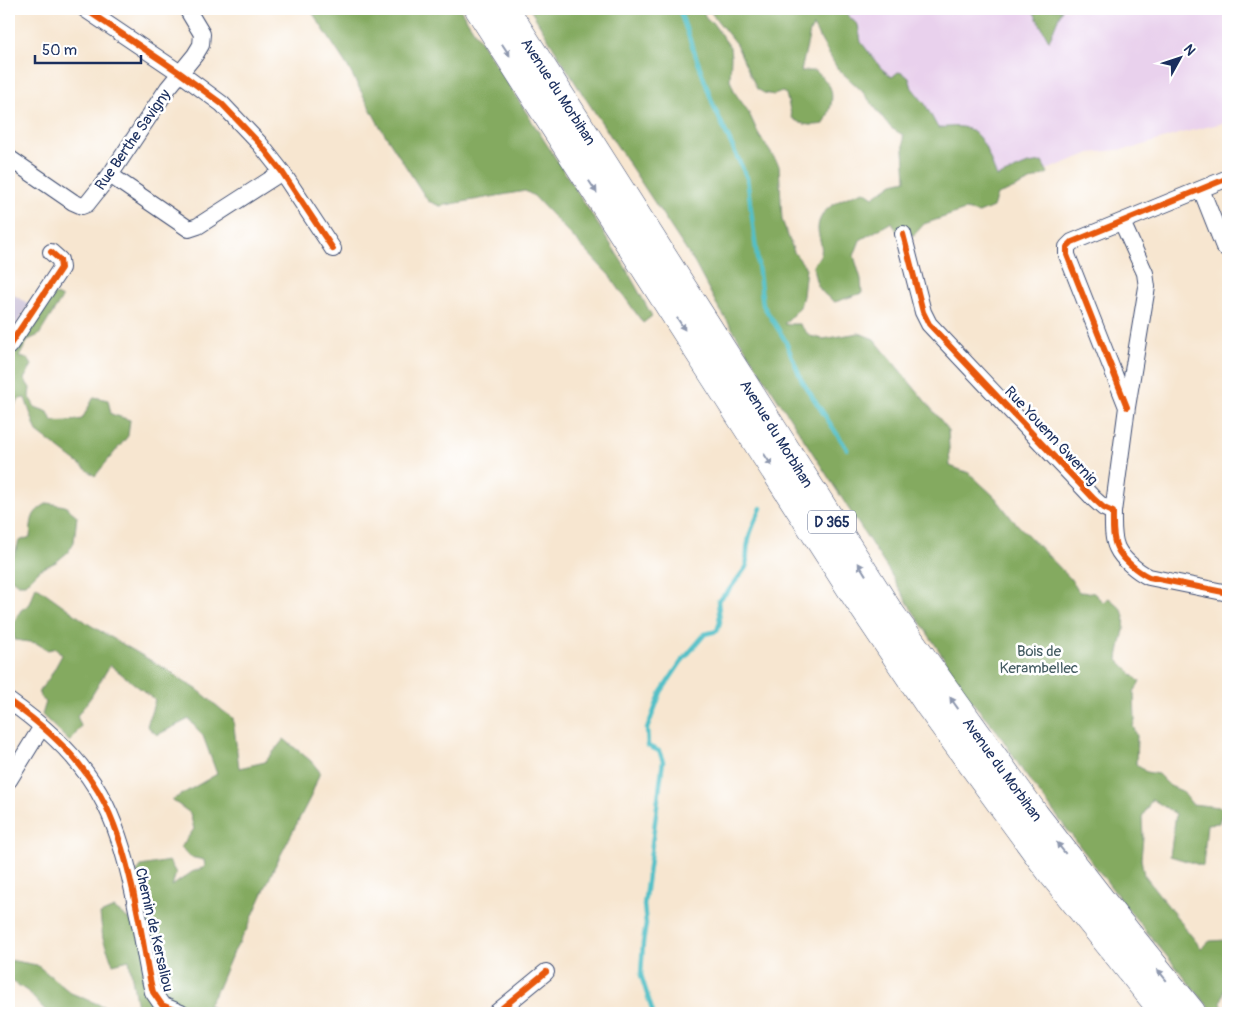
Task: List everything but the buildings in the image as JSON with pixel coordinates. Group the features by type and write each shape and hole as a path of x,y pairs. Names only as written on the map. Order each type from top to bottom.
{"highway":[{"name":"Avenue du Morbihan","path":"479,9 851,589 924,698 1051,872 1165,1013"},
{"name":"Avenue du Morbihan","path":"505,9 888,610 1036,815 1115,918 1192,1013"}],"street":[{"path":"85,9 180,73 222,104 260,144 282,172 333,250"},
{"name":"Rue Berthe Savigny","path":"9,158 73,202 82,206 91,200 168,88 201,45 202,34 187,9"},
{"path":"110,175 189,229 198,226 282,172"},
{"path":"1127,406 1066,251 1069,244 1228,178"},
{"path":"1201,189 1224,247"},
{"path":"1122,222 1145,273 1148,287 1127,406 1113,512 1117,548 1138,571 1149,576 1228,592"},
{"name":"Rue Youenn Gwernig","path":"903,234 923,312 929,324 1094,499 1104,508 1113,512"},
{"path":"9,346 61,268 60,260 51,252"},
{"name":"Chemin de Kersaliou","path":"9,701 41,728 76,762 95,786 119,841 132,884 153,992 162,1005 181,1013"},
{"path":"9,780 41,728"},
{"path":"496,1013 546,972"}],"shaded area":[{"path":"822,9 1228,9 1228,122 1181,133 1134,148 1090,153 995,190"},
{"path":"9,292 29,304 9,335"}],"green space":[{"path":"310,9 460,9 624,265 652,316 643,323 609,275 534,196 525,191 440,206 428,201 379,125 348,67"},
{"name":"Bois de Kerambellec","path":"530,9 702,9 707,20 712,22 730,47 730,80 735,93 748,111 759,135 779,165 782,220 794,252 806,268 800,307 784,324 799,324 810,336 823,339 859,333 874,339 948,429 950,466 969,473 995,497 1012,519 1070,578 1079,592 1094,593 1103,602 1109,598 1121,609 1124,627 1118,660 1140,682 1134,692 1135,720 1133,726 1137,736 1136,764 1146,772 1158,774 1170,786 1182,791 1192,804 1228,808 1228,817 1221,816 1219,823 1207,824 1203,866 1170,856 1176,814 1152,799 1142,817 1141,859 1144,875 1201,948 1210,941 1226,940 1228,934 1228,978 1221,1002 1224,1012 1212,1011 1127,908 1024,773 998,732 961,689 889,571 717,305 694,262 578,87"},
{"path":"711,9 841,9 858,25 861,42 881,68 892,77 898,72 903,73 909,78 912,88 925,104 938,128 962,127 969,129 980,138 987,150 997,177 1028,164 1042,162 1048,173 997,195 993,207 979,213 965,210 924,224 914,235 898,233 892,222 860,240 854,256 861,279 862,293 835,302 821,291 814,273 813,266 821,253 819,221 828,208 842,200 864,191 873,197 893,183 906,180 903,135 891,128 861,90 837,68 813,26 801,71 816,71 827,83 832,96 831,106 824,124 807,125 796,121 792,118 786,94 782,92 774,95 757,89 736,44 712,14"},
{"path":"1032,9 1062,9 1049,41"},
{"path":"52,293 62,298 39,335 28,340 19,357 28,359 32,365 24,379 30,388 29,397 35,407 48,412 52,421 82,419 94,397 108,400 111,414 130,420 128,436 95,476 37,432 25,398 19,399 9,414 9,353"},
{"path":"48,503 65,506 77,516 74,542 68,552 56,562 41,569 25,584 18,584 9,577 9,551 14,556 19,541 30,537 35,513"},
{"path":"36,586 90,625 195,688 233,718 239,768 265,762 284,739 311,761 320,772 311,796 208,1005 220,1013 138,1013 129,960 113,964 103,939 100,914 114,908 133,922 147,927 147,907 137,872 141,866 169,861 176,873 172,886 192,872 205,867 204,860 190,857 181,847 194,829 190,813 172,800 217,774 203,736 189,719 157,735 147,726 155,700 110,665 77,716 81,726 70,742 42,715 46,702 40,697 39,691 50,677 62,655 56,648 48,650 36,643 15,640 11,627 21,610 30,604"},
{"path":"9,960 37,965 71,993 110,1009 136,1013 48,1013 27,991 9,979"}],"waterway":[{"path":"679,9 714,107 747,178 763,305 785,340 802,381 847,449"},
{"path":"653,1013 641,975 646,924 644,905 663,761 659,751 648,746 647,729 661,692 681,662 705,634 717,631 720,622 718,601 747,566 747,550 750,536 761,508"}],"cycle path":[{"path":"85,9 180,73 222,104 260,144 282,172 333,249"},
{"path":"1127,407 1067,255 1067,247 1072,242 1228,178"},
{"path":"903,234 923,312 929,324 1094,499 1104,508 1113,512 1114,540 1126,561 1149,577 1228,593"},
{"path":"9,346 61,268 60,260 51,252"},
{"path":"9,701 50,734 76,760 97,789 116,829 128,869 153,992 162,1005 181,1013"},
{"path":"496,1013 546,972"}]}
